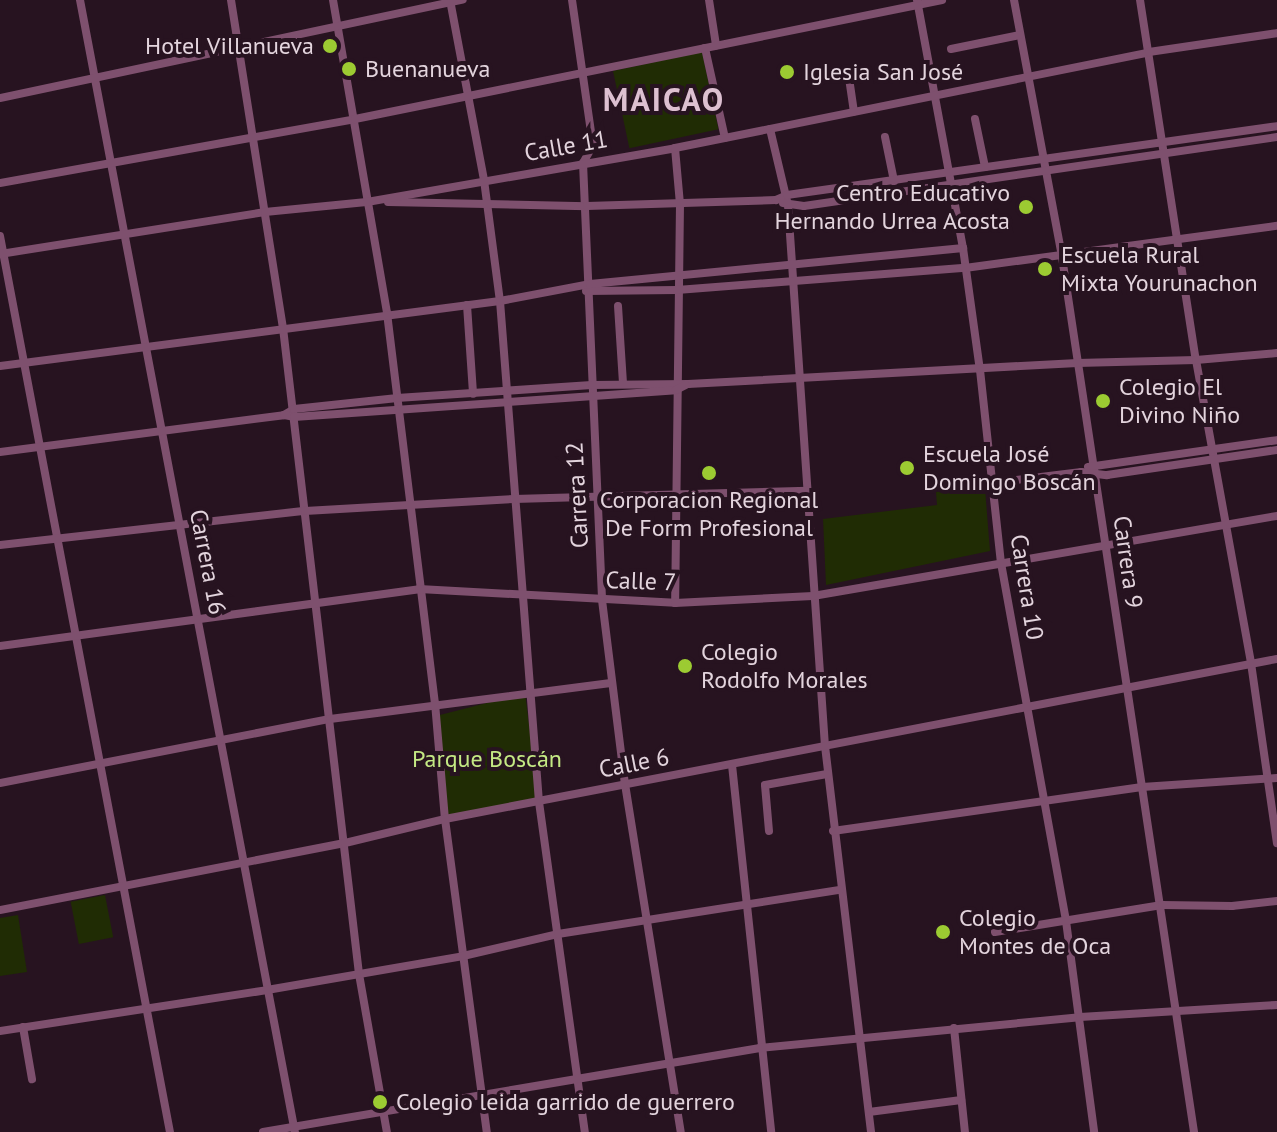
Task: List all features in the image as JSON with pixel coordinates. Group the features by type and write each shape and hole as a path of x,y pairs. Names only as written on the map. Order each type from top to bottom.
{"street":[{"name":"Carrera 16","path":"80,0 295,1129"},
{"path":"231,0 283,328 359,974 387,1132"},
{"path":"333,0 387,313 435,703 445,819 487,1132"},
{"path":"0,98 240,50 463,0"},
{"name":"Carrera 12","path":"572,0 593,145 583,163 602,600 625,784 681,1132"},
{"path":"709,0 716,45"},
{"path":"0,183 355,119 942,0"},
{"name":"Carrera 9","path":"1014,0 1062,257 1194,1132"},
{"path":"1140,0 1196,360 1272,778 1277,843"},
{"path":"451,1 484,180 500,301 528,692 539,802 585,1132"},
{"name":"Carrera 10","path":"917,3 963,248 1001,563 1066,921 1094,1132"},
{"name":"Calle 11","path":"2,254 265,212 367,202 675,148 934,98 1149,52 1277,33"},
{"path":"951,49 1020,35"},
{"path":"705,48 725,138"},
{"path":"848,71 854,112"},
{"path":"975,119 985,167"},
{"path":"367,202 587,206 788,200 985,167 1277,126"},
{"path":"770,129 788,200 827,774 840,890 862,1036 871,1132"},
{"path":"885,137 894,181"},
{"path":"788,200 804,206 1277,137"},
{"path":"675,148 680,204 675,386 675,603"},
{"path":"590,288 677,290 965,268 1277,226"},
{"path":"0,236 37,446 123,886 143,1007 170,1132"},
{"path":"0,366 678,276 963,248"},
{"path":"467,305 473,394"},
{"path":"618,306 623,384"},
{"path":"398,403 505,396 593,395 688,384 1077,363 1196,360 1277,353"},
{"path":"0,452 161,429 473,394 505,396 592,385 675,386"},
{"path":"992,483 1081,472 1094,475 1277,440"},
{"path":"1081,472 1092,464 1277,450"},
{"path":"0,545 305,511 514,499 808,491"},
{"name":"Calle 7","path":"0,646 419,589 675,603 813,596 1277,516"},
{"name":"Calle 6","path":"0,910 345,843 445,819 1277,659"},
{"path":"0,783 330,719 435,703 611,683"},
{"path":"732,765 771,1132"},
{"path":"769,831 765,785 827,774"},
{"path":"833,831 1142,787 1272,778"},
{"path":"0,1031 267,990 463,956 558,934 840,890"},
{"path":"995,932 1162,905 1232,906 1277,901"},
{"path":"263,1132 760,1048 1080,1017 1277,1005"},
{"path":"23,1027 32,1079"},
{"path":"954,1028 965,1132"},
{"path":"869,1112 961,1100"}],"green space":[{"path":"702,52 718,129 629,148 613,71"},
{"path":"984,476 990,551 826,585 823,519 937,505 936,492 952,491 950,477"},
{"name":"Parque Boscán","path":"525,693 539,802 445,819 436,716"},
{"path":"105,895 113,937 79,944 71,902"},
{"path":"18,915 27,972 0,976 0,918"}],"place":[{"name":"Hotel Villanueva","path":"330,46"},
{"name":"Buenanueva","path":"349,69"},
{"name":"Iglesia San José","path":"787,72"},
{"name":"Centro Educativo Hernando Urrea Acosta","path":"1026,207"},
{"name":"Escuela Rural Mixta Yourunachon","path":"1045,269"},
{"name":"Colegio El Divino Niño","path":"1103,401"},
{"name":"Escuela José Domingo Boscán","path":"907,468"},
{"name":"Corporacion Regional De Form Profesional","path":"709,473"},
{"name":"Colegio Rodolfo Morales","path":"685,666"},
{"name":"Colegio Montes de Oca","path":"943,932"},
{"name":"Colegio leida garrido de guerrero","path":"380,1102"}],"district":[{"name":"MAICAO","path":"664,99"}]}
